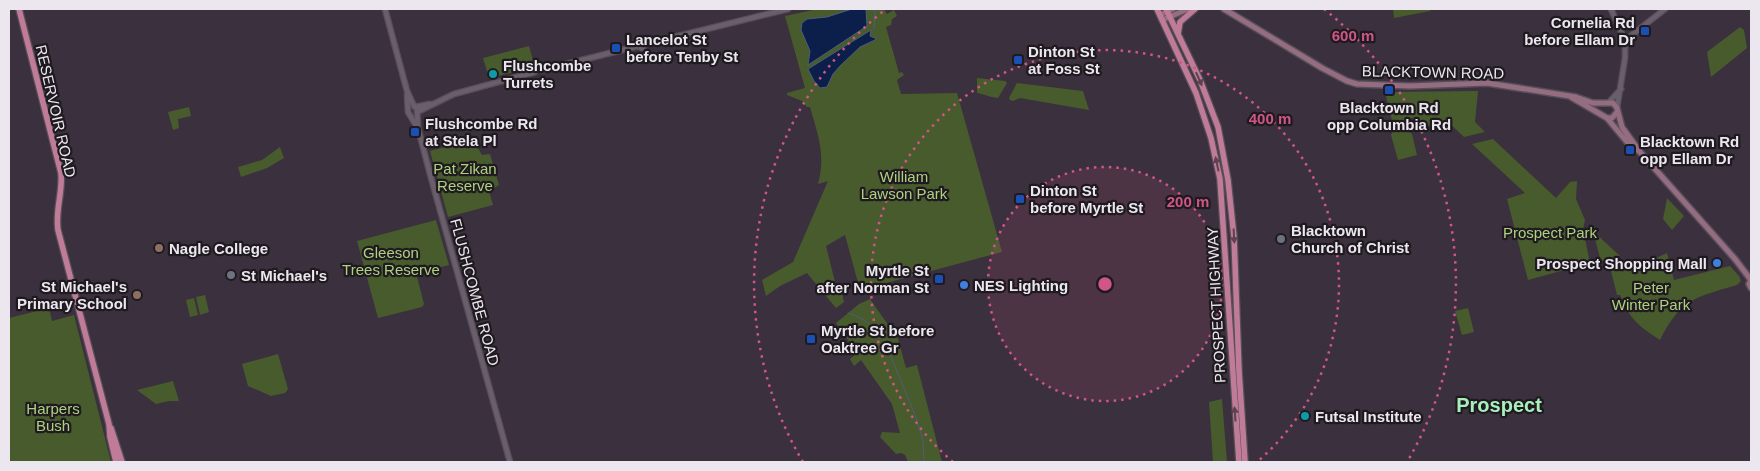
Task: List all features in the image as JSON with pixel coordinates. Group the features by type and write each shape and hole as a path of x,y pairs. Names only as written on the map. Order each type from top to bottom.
{"main road":[{"name":"RESERVOIR ROAD","path":"19,9 61,173 57,219 58,230 116,462"},
{"path":"1160,14 1188,9"},
{"path":"1178,35 1180,22 1195,9"},
{"name":"BLACKTOWN ROAD","path":"1224,9 1322,68 1352,83 1372,86 1487,84 1518,87 1593,103 1607,103"},
{"name":"PROSPECT HIGHWAY","path":"1168,12 1200,80 1218,127 1228,180 1232,207 1239,371 1246,462"},
{"name":"PROSPECT HIGHWAY","path":"1160,14 1196,93 1211,138 1220,180 1239,462"},
{"name":"BLACKTOWN ROAD","path":"1570,97 1606,117 1627,142 1640,152"},
{"path":"1607,103 1613,103 1617,110 1612,118 1606,117 1601,110 1607,103"},
{"name":"BLACKTOWN ROAD","path":"1617,110 1624,130 1640,152 1735,258 1751,280"},
{"path":"1751,280 1749,284 1751,288"},
{"name":"RESERVOIR ROAD","path":"108,424 122,462"}],"street":[{"name":"FLUSHCOMBE ROAD","path":"384,9 407,91 416,109 418,128 510,462"},
{"path":"416,109 411,106 408,111 413,115 416,109 454,94 535,72 535,69 538,67 542,70 638,46 641,41 646,44 788,9"},
{"path":"1611,9 1623,36 1628,38"},
{"path":"1617,110 1625,58 1625,44 1628,38 1666,9"},
{"path":"1623,36 1620,38 1620,41 1625,44"},
{"path":"1607,103 1620,89"},
{"name":"FLUSHCOMBE ROAD","path":"407,91 408,111 418,128"}],"green space":[{"name":"William Lawson Park","path":"818,9 884,9 887,14 894,10 897,16 892,19 891,25 886,27 899,73 902,72 904,75 897,80 901,94 957,93 1002,252 860,290 845,235 826,246 836,286 842,293 844,302 836,308 807,273 780,286 766,296 762,280 793,262 828,181 818,184 821,154 810,107 807,107 802,101 787,95 787,93 805,88 785,16"},
{"path":"1393,9 1431,9 1430,11 1394,18"},
{"path":"1740,27 1744,30 1747,48 1711,77 1707,52"},
{"path":"529,46 534,64 531,68 489,78 483,58"},
{"path":"977,78 1005,81 1007,83 998,98 996,98 977,93"},
{"path":"1017,83 1083,91 1089,110 1020,98 1013,101 1010,100 1009,98"},
{"path":"1478,91 1475,122 1485,132 1464,137 1447,121 1420,128 1415,118 1410,118 1404,122 1404,127 1412,134 1417,155 1398,160 1391,135 1394,129 1385,92"},
{"path":"189,107 191,116 178,119 179,128 173,130 168,112"},
{"name":"Prospect Park","path":"1493,139 1556,198 1570,182 1577,181 1576,199 1585,220 1583,229 1590,263 1528,280 1507,199 1525,193 1472,144"},
{"name":"Pat Zikan Reserve","path":"459,143 475,143 482,155 490,154 499,185 489,191 493,205 448,217 430,151"},
{"path":"280,147 284,158 267,168 241,177 238,167 262,160"},
{"path":"1667,198 1684,216 1672,230 1663,219"},
{"name":"Gleeson Trees Reserve","path":"436,220 449,265 416,273 424,304 422,307 378,318 357,241"},
{"path":"1593,231 1620,256 1602,261"},
{"name":"Peter Winter Park","path":"1667,253 1674,280 1730,266 1741,281 1737,285 1710,293 1691,302 1675,316 1660,340 1631,316 1620,295 1617,295 1611,271 1652,260"},
{"path":"205,295 209,312 200,315 196,297"},
{"path":"194,298 198,315 190,317 186,300"},
{"path":"870,299 898,339 906,368 917,365 942,462 908,462 905,455 901,453 896,454 880,437 882,432 900,433 892,404 861,360 854,366 850,359 857,353 836,323 859,304"},
{"name":"Harpers Bush","path":"49,308 52,321 74,315 111,462 9,462 9,318"},
{"path":"1468,308 1474,332 1462,335 1455,311"},
{"path":"278,354 288,389 285,393 271,396 248,386 242,364"},
{"path":"173,381 179,401 156,404 137,390"},
{"path":"1222,399 1227,462 1213,462 1209,402"}],"water":[{"path":"852,9 866,9 867,26 808,65 810,51 801,30 802,23 807,19 827,17"},
{"path":"871,30 870,36 877,39 860,47 833,74 827,87 820,88 808,69"}],"waterway":[{"path":"874,29 875,9"},
{"path":"848,313 869,324 878,331 884,340 915,415 923,440 924,462"}],"place":[{"name":"Cornelia Rd before Ellam Dr","path":"1645,31"},
{"name":"Lancelot St before Tenby St","path":"616,48"},
{"name":"Dinton St at Foss St","path":"1018,60"},
{"name":"Flushcombe Turrets","path":"493,74"},
{"name":"Blacktown Rd opp Columbia Rd","path":"1389,90"},
{"name":"Flushcombe Rd at Stela Pl","path":"415,132"},
{"name":"Blacktown Rd opp Ellam Dr","path":"1630,150"},
{"name":"Dinton St before Myrtle St","path":"1020,199"},
{"name":"Blacktown Church of Christ","path":"1281,239"},
{"name":"Nagle College","path":"159,248"},
{"name":"Prospect Shopping Mall","path":"1717,263"},
{"name":"St Michael's","path":"231,275"},
{"name":"Myrtle St after Norman St","path":"939,279"},
{"name":"NES Lighting","path":"964,285"},
{"name":"St Michael's Primary School","path":"137,295"},
{"name":"Myrtle St before Oaktree Gr","path":"811,339"},
{"name":"Futsal Institute","path":"1305,416"}],"district":[{"name":"Prospect","path":"1499,405"}]}
